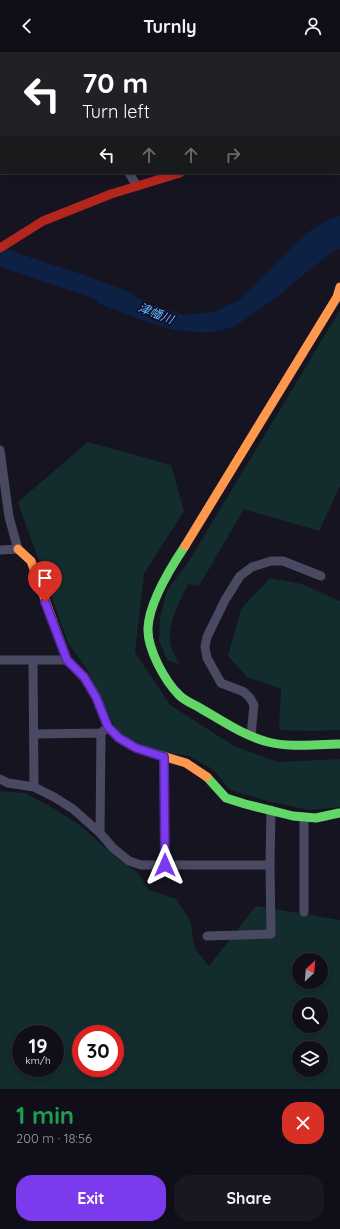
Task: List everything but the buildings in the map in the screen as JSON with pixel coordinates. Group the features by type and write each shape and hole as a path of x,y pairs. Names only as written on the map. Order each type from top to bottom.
{"street":[{"path":"130,174 137,186"},
{"path":"0,248 43,221 111,194 177,174"},
{"path":"340,287 337,297 161,586 148,628 149,644 163,674 181,696 225,722 267,742 286,744 340,744"},
{"path":"0,450 9,517 18,549 31,561 67,660 84,677 96,697 104,730 100,833"},
{"path":"0,550 18,549"},
{"path":"251,734 254,705 244,692 221,683 208,658 205,647 207,637 225,600 240,576 252,567 271,561 283,561 321,576"},
{"path":"0,660 67,660"},
{"path":"33,660 34,787"},
{"path":"34,734 104,730 136,748 186,763 207,777 226,798 293,816 316,818 339,813"},
{"path":"164,757 165,865"},
{"path":"0,779 8,783 34,787 73,809 100,833 113,848 129,861 142,865 270,865"},
{"path":"207,936 271,934 271,810"},
{"path":"304,817 304,912"}],"green space":[{"path":"340,310 340,486 319,531 244,509 199,586 188,584 174,615 170,632 171,647 180,665 167,660 159,640 160,619 167,590 187,564"},
{"path":"88,442 171,465 184,511 144,574 135,652 170,705 234,746 278,762 340,759 340,807 310,810 271,802 230,790 214,770 189,756 165,753 147,747 126,737 116,729 86,668 68,643 18,502"},
{"path":"270,578 302,584 340,601 340,730 279,730 281,689 247,677 228,656 241,609"},
{"path":"2,791 25,793 53,808 81,826 118,859 138,873 149,890 176,899 190,920 195,949 209,966 256,906 340,920 340,1089 0,1089 0,792"}],"water":[{"path":"340,216 340,249 337,249 278,296 234,327 208,333 173,330 141,320 97,303 107,284 150,304 184,315 214,312 239,300 305,234 329,219"}],"waterway":[{"name":"津幡川","path":"0,256 126,301"}],"traffic: fast":[{"path":"185,546 167,575 156,597 149,618 148,636 150,645 168,682 186,701 250,736 268,742 286,745 340,744"},
{"path":"207,777 226,798 245,804 293,816 316,818 339,813"}],"traffic: slow":[{"path":"185,546 337,297 340,287"},
{"path":"18,549 31,561 67,660 84,677 96,697 108,727 119,738 136,748 186,763 207,777"}],"traffic: jam":[{"path":"0,248 43,221 111,194 177,174"}],"route":[{"path":"45,602 67,660 84,677 96,697 108,727 119,738 136,748 164,757 165,865"}]}
